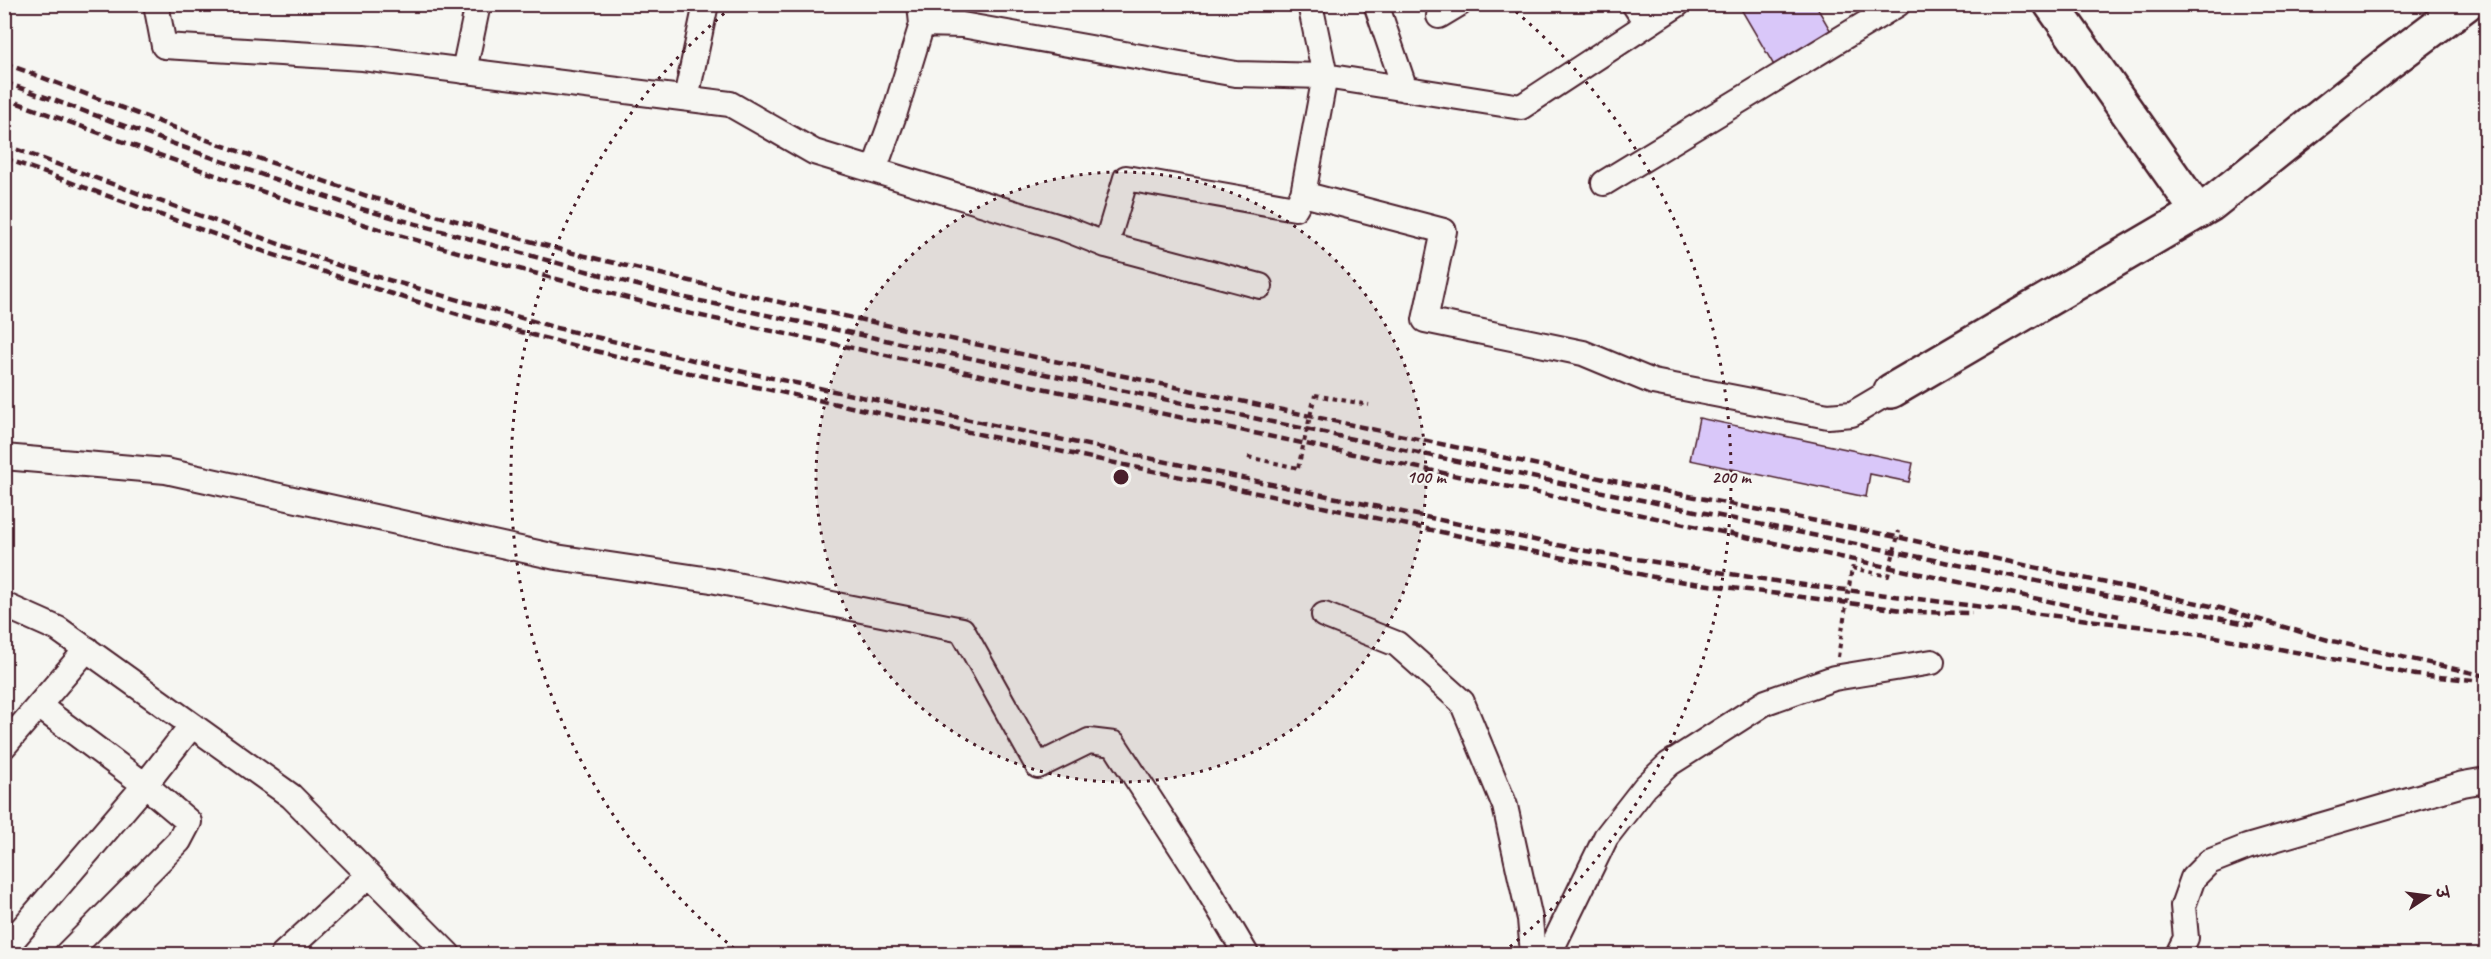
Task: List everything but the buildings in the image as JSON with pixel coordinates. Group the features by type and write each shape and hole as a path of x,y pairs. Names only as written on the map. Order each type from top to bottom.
{"street":[{"path":"156,4 164,46 363,58 730,104 814,152 1066,229 1106,245 1260,286"},
{"path":"464,71 478,4"},
{"path":"686,98 706,4"},
{"path":"1106,245 1126,178 1295,208 1303,194 1325,76 1310,4"},
{"path":"1376,4 1405,89"},
{"path":"874,170 896,111 921,14 962,25 1236,74 1325,76 1521,107 1641,14 1678,4"},
{"path":"1604,183 1898,4"},
{"path":"2050,4 2198,212"},
{"path":"1303,194 1444,231 1425,320 1583,353 1653,382 1828,416 1852,414 2211,204 2385,65 2466,4"},
{"path":"4,457 166,471 556,557 711,580 962,630 1038,766 1089,741 1114,744 1201,878 1246,954"},
{"path":"4,605 58,629 291,796 448,954"},
{"path":"1324,615 1397,644 1462,702 1505,806 1530,920 1533,954"},
{"path":"4,746 87,649"},
{"path":"1549,954 1606,837 1645,787 1669,764 1766,702 1834,678 1932,662"},
{"path":"39,706 145,785 189,822 186,831 171,849 67,954"},
{"path":"4,950 145,785 192,725"},
{"path":"2178,954 2186,938 2182,906 2193,878 2210,862 2247,847 2463,784 2487,780"},
{"path":"283,954 369,875"}],"path":[{"path":"1248,457 1298,468 1315,395 1369,405"},
{"path":"1834,678 1852,568 1888,576 1899,531"}],"railway":[{"path":"4,63 215,143 370,197 573,253 765,299 1604,479 1897,537 2220,608 2328,640 2486,676"},
{"path":"4,82 210,157 362,209 677,296 1598,491 2256,626"},
{"path":"4,98 314,209 476,257 673,310 2119,616"},
{"path":"4,145 343,267 557,328 744,372 1586,551 1781,582 2201,634 2416,675 2473,680"},
{"path":"4,158 338,277 503,327 662,367 1663,579 1918,612 1972,613"}]}
